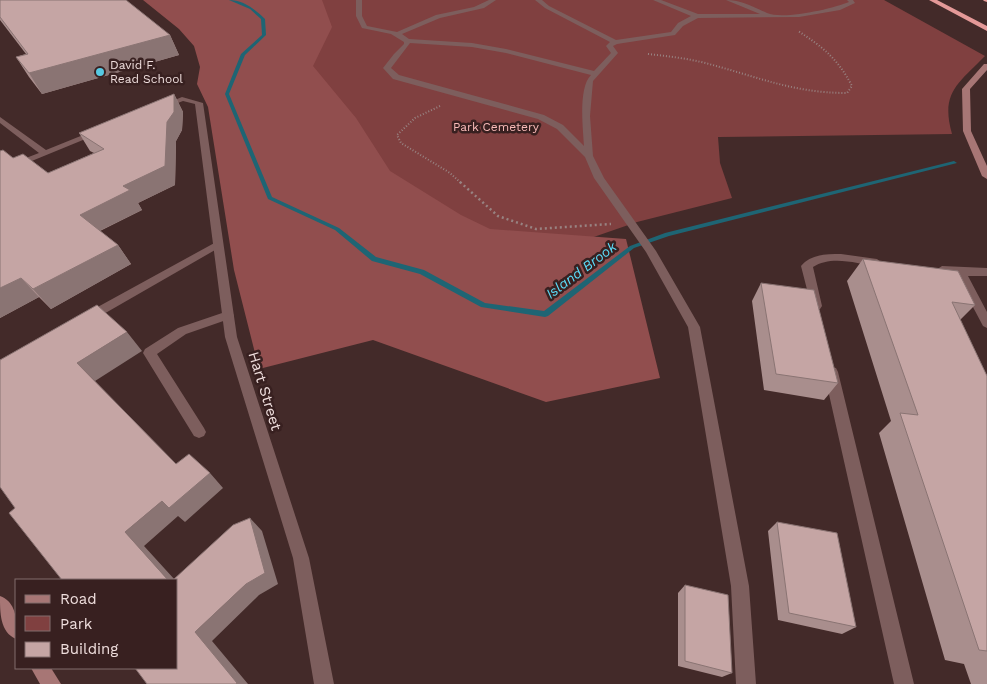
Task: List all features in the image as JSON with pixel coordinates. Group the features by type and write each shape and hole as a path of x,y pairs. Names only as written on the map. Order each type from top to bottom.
{"highway":[{"path":"932,0 987,29"}],"main road":[{"path":"987,66 966,89 967,131 987,176"},
{"path":"0,605 15,628"},
{"path":"41,669 50,684"}],"street":[{"path":"360,0 359,16 364,27 376,31 399,33 443,15 475,9 493,0"},
{"path":"538,0 547,7 615,42"},
{"path":"656,0 697,16"},
{"path":"729,0 752,7 766,16"},
{"path":"746,0 752,7"},
{"path":"746,684 740,586 694,327 641,234 599,178 589,156 586,116 589,80 615,53 609,46 615,42 673,34 676,28 685,20 697,16 777,16 826,12 844,8 852,3 850,0"},
{"path":"399,33 407,41 472,45 506,51 595,74"},
{"path":"407,41 407,45 388,68 396,77 541,117 560,127 589,156"},
{"name":"Hart Street","path":"152,111 182,99 199,103 231,337 301,558 324,684"},
{"path":"0,119 45,153"},
{"path":"0,171 108,128"},
{"path":"98,312 218,244"},
{"path":"820,323 807,266 810,263 826,257 893,264"},
{"path":"932,269 987,272"},
{"path":"960,272 987,323"},
{"path":"199,432 149,353 182,331 228,315"},
{"path":"829,360 904,684"}],"path":[{"path":"615,53 640,53 680,58 792,89 829,94 847,93 852,86 841,65 830,52 777,16"},
{"path":"467,96 415,118 397,135 402,142 450,173 498,216 536,229 631,221"}],"green space":[{"name":"Park Cemetery","path":"304,0 884,0 985,56 960,81 950,98 948,108 952,134 718,137 720,163 732,198 637,222 585,240 491,254 279,90"}],"shaded area":[{"path":"143,0 322,0 332,27 313,66 356,118 390,171 461,215 490,229 626,239 660,378 546,402 373,340 259,369 234,270 208,107 197,84 200,67 194,46 179,29"}],"building":[{"path":"0,0 126,0 170,35 29,73 16,57 28,54 0,17"},
{"path":"174,94 174,112 167,122 165,166 123,186 130,190 80,215 118,245 33,289 21,278 0,288 0,151 3,150 13,158 23,154 48,173 104,149 79,133"},
{"path":"863,259 958,271 975,305 952,302 987,376 987,651 979,650 900,413 918,415"},
{"path":"761,283 814,290 838,383 776,374"},
{"path":"97,305 127,332 77,363 176,464 189,454 210,473 169,508 162,501 125,532 167,579 61,579 9,513 15,508 0,487 0,360"},
{"path":"250,518 265,573 246,584 195,632 237,683 147,684 136,669 178,669 178,579 174,579 233,525"},
{"path":"777,522 837,533 856,627 789,613"},
{"path":"685,585 728,595 732,673 685,661"}],"waterway":[{"name":"Island Brook","path":"231,0 251,8 263,19 264,35 243,54 227,94 270,198 337,229 374,259 422,272 483,305 545,314 632,247 667,234 954,163"}],"place":[{"name":"David F. Read School","path":"100,72"}]}
